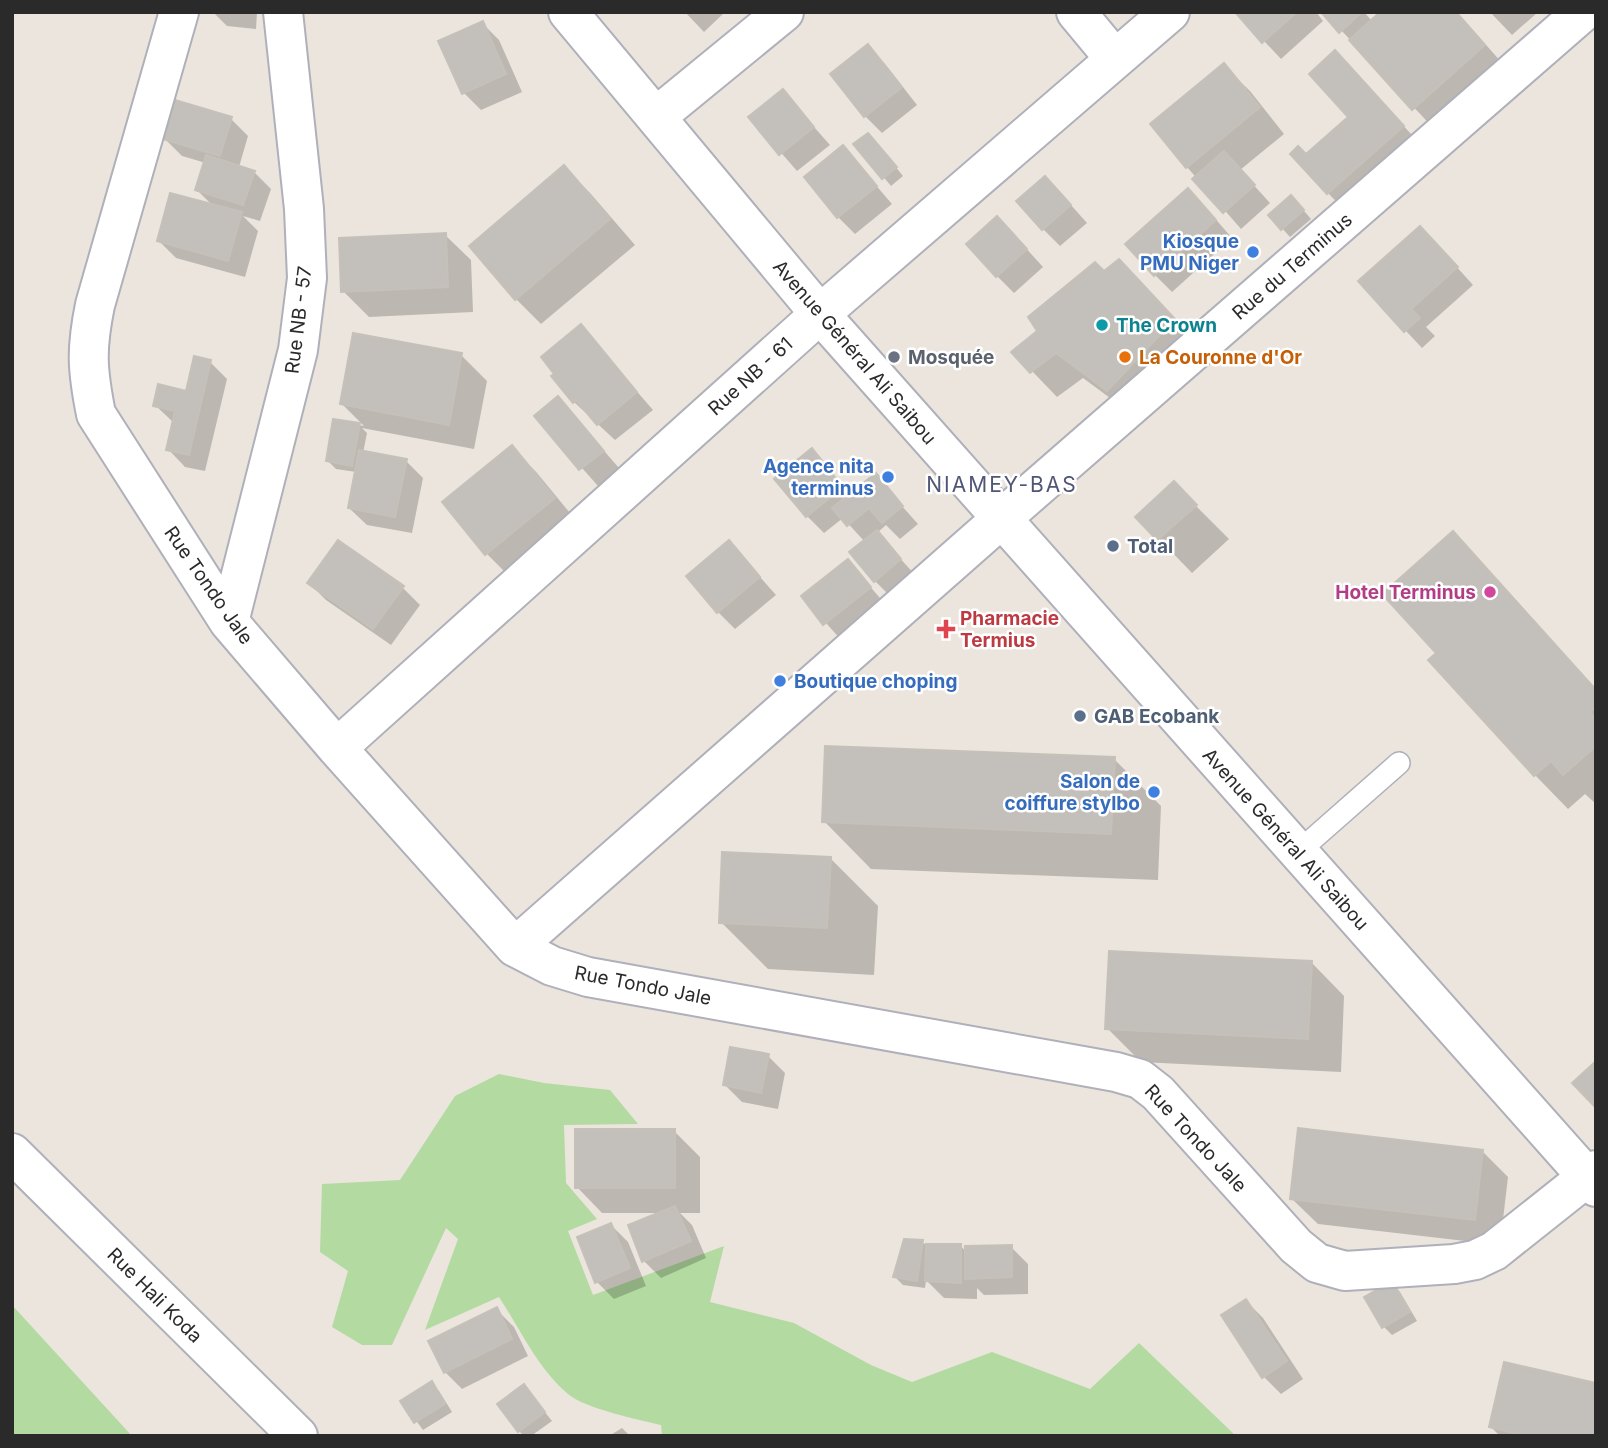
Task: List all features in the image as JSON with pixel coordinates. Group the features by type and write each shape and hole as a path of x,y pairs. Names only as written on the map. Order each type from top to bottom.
{"street":[{"name":"Rue Tondo Jale","path":"179,12 94,305 87,341 88,374 96,414 229,622 337,748 515,947 552,966 588,976 1116,1072 1140,1079 1158,1093 1296,1246 1317,1263 1345,1271 1454,1264 1475,1260 1494,1251 1593,1178"},
{"name":"Rue NB - 57","path":"229,622 298,351 307,278 304,209 283,12"},
{"name":"Avenue Général Ali Saibou","path":"568,12 820,314 1298,852 1593,1178"},
{"path":"657,116 784,12"},
{"path":"1076,12 1115,59"},
{"name":"Rue NB - 61","path":"337,748 820,314 1170,12"},
{"name":"Rue du Terminus","path":"515,947 1583,12"},
{"name":"Rue Hali Koda","path":"12,1153 298,1436"}],"lane":[{"path":"1298,852 1399,763"}],"green space":[{"path":"499,1074 544,1083 610,1090 638,1124 564,1125 566,1183 597,1219 568,1231 593,1295 724,1246 710,1302 794,1323 871,1365 912,1382 992,1352 1090,1389 1139,1343 1236,1436 662,1436 661,1425 599,1409 568,1394 539,1361 499,1297 425,1330 458,1239 446,1228 392,1345 362,1345 332,1327 348,1271 320,1252 322,1184 400,1180 455,1096"},
{"path":"12,1305 132,1436 12,1436"}],"building":[{"path":"1235,12 1297,12 1262,43"},
{"path":"1321,12 1362,12 1339,33"},
{"path":"1380,12 1456,12 1485,45 1412,110 1349,40"},
{"path":"483,21 506,74 462,94 438,41"},
{"path":"868,44 902,87 864,117 830,74"},
{"path":"1335,50 1404,126 1327,194 1290,154 1298,146 1306,154 1348,117 1309,74"},
{"path":"1224,63 1260,107 1186,168 1150,124"},
{"path":"783,89 814,127 779,155 748,117"},
{"path":"175,100 232,117 220,156 163,139"},
{"path":"868,133 897,167 882,179 853,144"},
{"path":"843,145 877,186 837,218 804,177"},
{"path":"1224,151 1255,185 1223,213 1192,179"},
{"path":"206,155 255,171 243,205 195,190"},
{"path":"564,165 610,219 515,300 469,246"},
{"path":"1045,176 1071,205 1042,230 1016,201"},
{"path":"1188,188 1216,220 1154,276 1125,244"},
{"path":"170,193 242,212 228,261 157,241"},
{"path":"1291,195 1304,210 1281,230 1268,215"},
{"path":"997,216 1027,249 996,277 966,244"},
{"path":"1420,226 1458,267 1411,309 1420,318 1404,332 1358,281"},
{"path":"446,233 448,287 341,292 339,238"},
{"name":"The Crown","path":"1119,259 1175,319 1107,391 1056,353 1030,373 1011,352 1037,331 1028,317 1095,262 1104,271"},
{"path":"581,324 637,392 597,425 576,400 573,403 551,376 554,374 541,357"},
{"path":"353,333 462,353 449,425 340,404"},
{"path":"194,356 211,360 189,455 166,450 175,411 153,406 158,384 186,391"},
{"path":"558,396 604,451 579,470 534,416"},
{"path":"333,419 360,423 352,466 326,461"},
{"path":"512,445 555,498 485,555 442,502"},
{"path":"812,448 843,487 806,517 774,479"},
{"path":"359,450 407,459 395,517 348,508"},
{"path":"876,473 903,506 882,523 869,508 847,526 832,508"},
{"path":"1174,481 1197,505 1157,540 1135,517"},
{"path":"877,530 901,559 874,582 849,552"},
{"path":"1453,531 1596,690 1596,707 1590,712 1596,719 1596,746 1563,775 1551,761 1534,776 1428,660 1436,653 1382,594"},
{"path":"338,540 404,586 373,629 307,583"},
{"path":"729,540 760,577 717,613 686,576"},
{"path":"848,559 871,587 823,625 801,596"},
{"path":"825,746 1115,757 1111,834 822,822"},
{"path":"722,852 831,857 827,928 719,923"},
{"path":"1109,951 1312,961 1308,1039 1105,1029"},
{"path":"730,1047 769,1054 761,1093 723,1085"},
{"path":"1596,1061 1596,1108 1572,1083"},
{"path":"1298,1128 1483,1150 1475,1220 1290,1199"},
{"path":"575,1129 675,1129 675,1188 575,1188"},
{"path":"675,1206 691,1241 642,1262 628,1225"},
{"path":"611,1223 630,1268 595,1283 577,1237"},
{"path":"904,1239 923,1240 917,1281 893,1277"},
{"path":"926,1244 961,1244 961,1283 925,1281"},
{"path":"1012,1245 1012,1277 965,1279 965,1246"},
{"path":"1392,1281 1410,1312 1382,1328 1364,1297"},
{"path":"1246,1299 1287,1361 1262,1378 1221,1315"},
{"path":"497,1307 512,1339 444,1373 428,1341"},
{"path":"1504,1362 1596,1383 1596,1436 1525,1436 1489,1427"},
{"path":"432,1381 445,1404 414,1423 400,1401"},
{"path":"524,1384 545,1412 518,1432 497,1404"}],"place":[{"name":"Kiosque PMU Niger","path":"1253,252"},
{"name":"The Crown","path":"1102,325"},
{"name":"Mosquée","path":"894,357"},
{"name":"La Couronne d'Or","path":"1125,357"},
{"name":"Agence nita terminus","path":"888,477"},
{"name":"Total","path":"1113,546"},
{"name":"Hotel Terminus","path":"1490,592"},
{"name":"Pharmacie Termius","path":"946,629"},
{"name":"Boutique choping","path":"780,681"},
{"name":"GAB Ecobank","path":"1080,716"},
{"name":"Salon de coiffure stylbo","path":"1154,792"}],"district":[{"name":"NIAMEY-BAS","path":"1002,485"}]}
